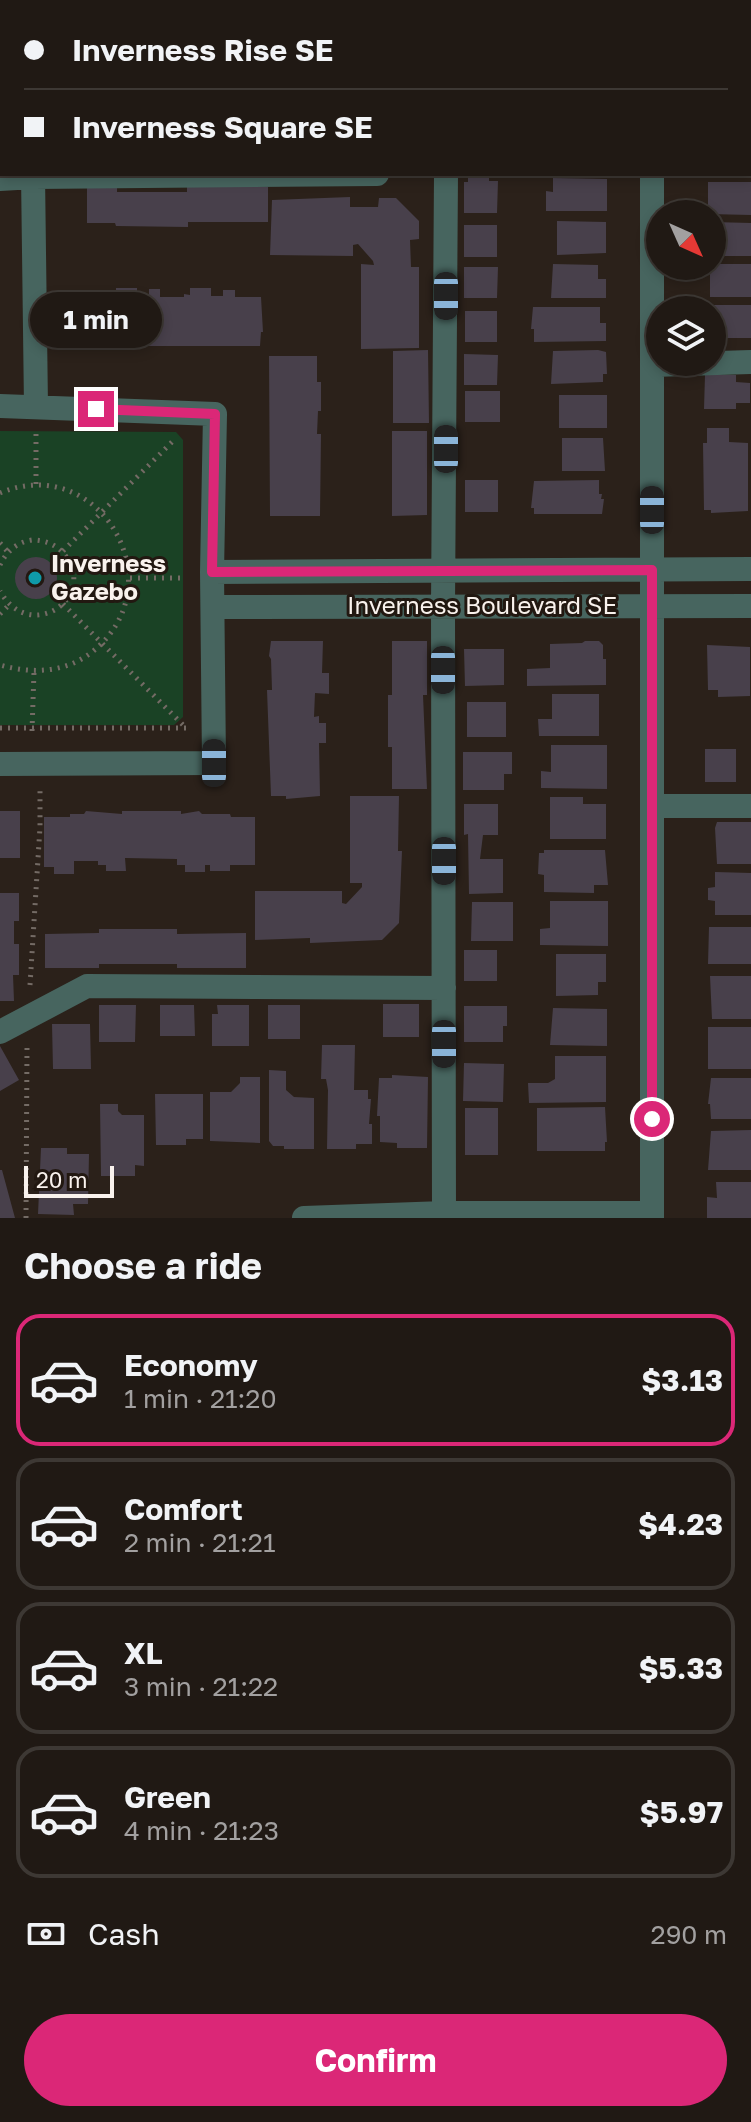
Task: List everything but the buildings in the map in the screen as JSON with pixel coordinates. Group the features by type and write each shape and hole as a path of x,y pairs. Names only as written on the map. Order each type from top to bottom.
{"street":[{"path":"0,179 26,176"},
{"path":"34,176 36,407"},
{"path":"444,1215 446,176"},
{"path":"652,176 652,296"},
{"path":"726,363 751,362"},
{"path":"304,1218 652,1215 652,376"},
{"path":"0,406 215,414 212,572 214,763 0,764"},
{"name":"Inverness Boulevard SE","path":"212,572 751,569"},
{"name":"Inverness Boulevard SE","path":"213,607 751,606"},
{"path":"652,806 751,806"},
{"path":"0,1032 87,986 444,988"}],"path":[{"path":"63,551 186,428"},
{"path":"21,432 50,432"},
{"path":"36,432 36,485"},
{"path":"0,493 36,485 72,492 102,512 117,531 130,578 122,614 102,644 82,660 59,669 34,672 0,665"},
{"path":"0,565 8,552 24,542 36,540 48,542 63,551 74,577 72,589 63,604 48,614 25,614 9,605 0,591"},
{"path":"0,543 8,552"},
{"path":"130,578 187,578 187,563"},
{"path":"63,604 186,728"},
{"path":"0,614 9,605"},
{"path":"26,1218 28,1017 40,827 39,763 31,728 34,672"},
{"path":"186,713 186,728"},
{"path":"0,728 186,728"}],"green space":[{"path":"0,431 176,432 183,440 183,717 174,725 0,725"}],"place":[{"name":"Inverness Gazebo","path":"35,578"}],"route":[{"path":"96,409 215,414 212,572 652,570 652,1119"}]}
